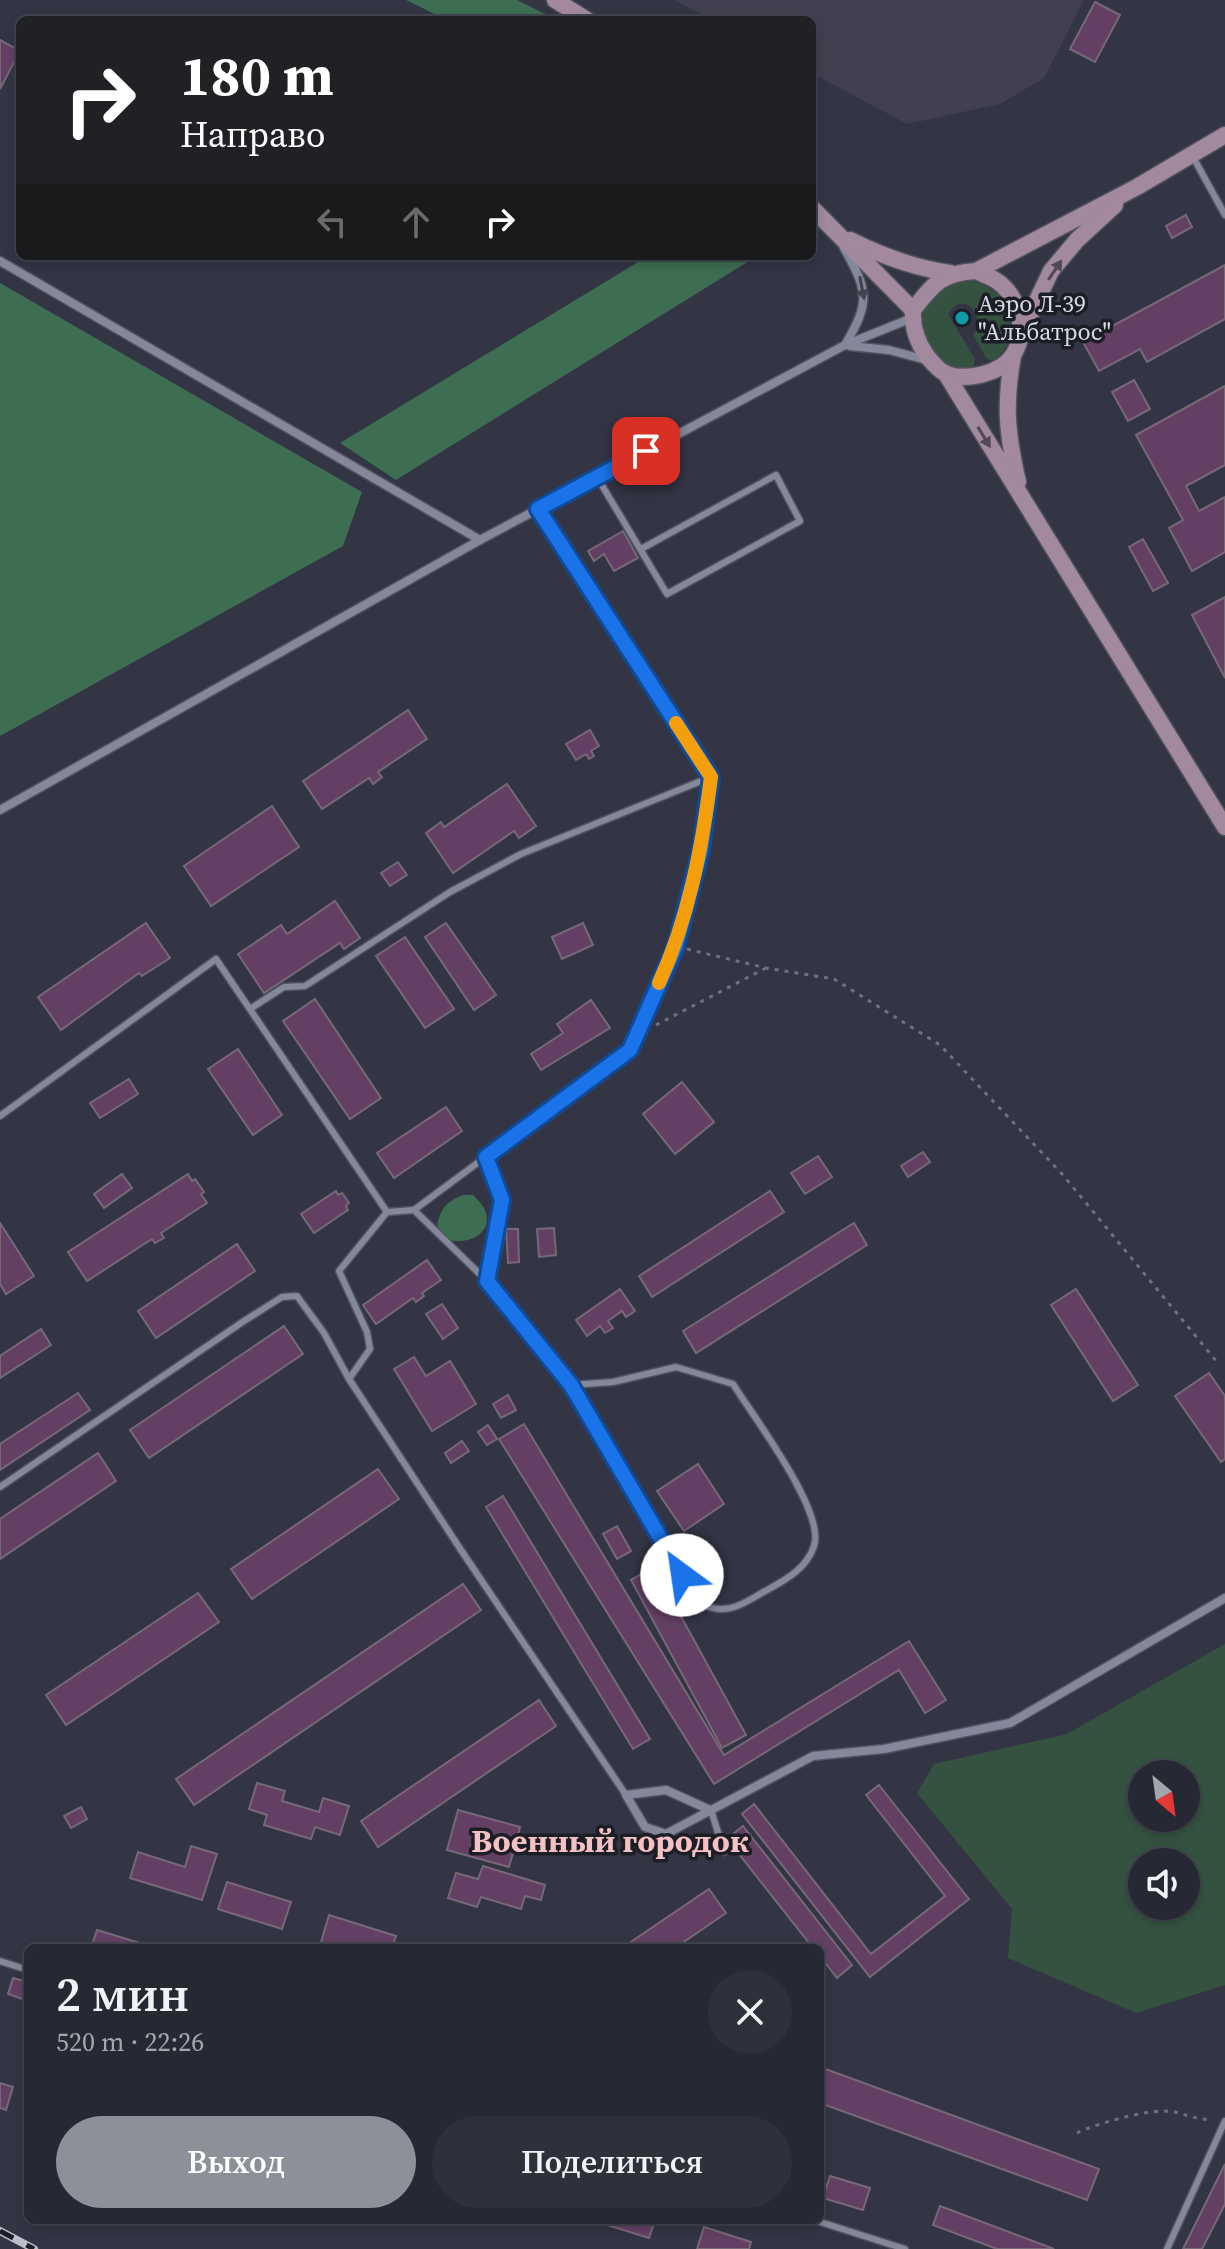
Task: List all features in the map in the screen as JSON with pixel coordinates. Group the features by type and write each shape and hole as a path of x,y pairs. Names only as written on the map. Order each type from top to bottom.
{"main road":[{"path":"555,0 581,16"},
{"path":"835,232 877,253 922,269 950,273 976,271 1137,187 1225,135"},
{"path":"1023,499 1006,418 1007,386 1019,339 1051,271 1077,240 1137,187"},
{"path":"816,212 913,314 917,342 931,362 946,374 1225,827"},
{"path":"976,271 1001,283 1014,298 1021,320 1019,339"},
{"path":"913,314 928,290 950,273"},
{"path":"946,374 983,375 1013,356"}],"street":[{"path":"835,232 861,278 864,302 859,321 845,345"},
{"path":"0,261 480,540"},
{"path":"0,810 480,540 845,345 913,314"},
{"path":"845,345 889,350 931,362"},
{"path":"710,1810 666,1790 626,1795 645,1827 666,1834 813,1756 884,1749 1010,1723 1225,1598"}],"lane":[{"path":"1192,155 1225,215"},
{"path":"597,477 667,594 800,521 776,475 641,549"},
{"path":"349,1379 370,1349 367,1332 339,1271 387,1212 414,1210 630,1050 676,946 701,850 711,777 538,509"},
{"path":"250,1009 284,987 305,986 450,892 521,854 711,777"},
{"path":"0,1116 216,959 387,1212"},
{"path":"486,1157 502,1200 487,1281"},
{"path":"414,1210 487,1281 571,1385 698,1602 710,1609 727,1610 741,1606 796,1572 808,1558 815,1545 816,1529 805,1497 733,1384 676,1367 613,1382 571,1385"},
{"path":"0,1487 282,1297 297,1296 626,1795"},
{"path":"710,1810 724,1852"},
{"path":"0,1961 24,1969"},
{"path":"1167,2249 1223,2121"},
{"path":"824,2223 905,2249"}],"path":[{"path":"676,946 766,968 834,979 940,1045 1063,1175 1217,1362"},
{"path":"635,1036 766,968"},
{"path":"1077,2133 1095,2124 1173,2111 1192,2119 1223,2121"}],"shaded area":[{"path":"674,0 1084,0 1044,78 1000,104 907,124 816,75 816,16 704,16"}],"green space":[{"path":"406,0 517,0 549,16 439,16"},
{"path":"641,260 751,260 396,480 340,443"},
{"path":"962,278 992,289 1002,298 1013,320 1006,347 995,361 987,359 973,335 979,325 971,307 958,304 948,314 975,359 973,370 950,367 937,359 927,344 922,327 930,298"},
{"path":"0,283 362,492 343,546 0,736"},
{"path":"463,1195 473,1195 480,1202 487,1223 482,1232 473,1238 451,1240 442,1236 438,1227 440,1215 449,1202"},
{"path":"1225,1644 1225,1985 1136,2013 1008,1958 1012,1909 917,1793 934,1764 1067,1734"}],"building":[{"path":"1095,2 1120,15 1095,62 1070,49"},
{"path":"0,40 16,49 16,59 0,89"},
{"path":"1186,215 1192,227 1172,238 1166,226"},
{"path":"1225,265 1225,319 1147,362 1140,349 1099,371 1083,342"},
{"path":"1134,380 1150,409 1128,421 1112,392"},
{"path":"1225,386 1225,465 1186,486 1199,511 1225,497 1225,552 1192,571 1169,528 1183,520 1136,435"},
{"path":"623,531 638,558 614,571 604,554 594,561 588,551"},
{"path":"1143,539 1168,583 1153,591 1129,547"},
{"path":"1225,597 1225,678 1192,615"},
{"path":"408,710 427,739 378,772 382,777 373,784 369,778 322,809 303,781"},
{"path":"590,730 599,746 591,751 594,756 589,759 586,754 576,760 566,744"},
{"path":"507,784 536,826 519,838 514,831 453,873 426,833 441,822 444,827"},
{"path":"272,806 299,847 211,906 184,866"},
{"path":"398,862 407,875 390,886 381,873"},
{"path":"335,901 360,938 344,949 340,943 264,993 238,954 281,925 287,934"},
{"path":"146,923 170,958 142,976 139,973 61,1030 38,997"},
{"path":"446,923 496,995 474,1010 425,937"},
{"path":"583,923 593,945 562,959 552,937"},
{"path":"405,937 454,1009 425,1028 376,956"},
{"path":"315,999 381,1098 350,1119 283,1021"},
{"path":"591,1000 610,1028 541,1070 531,1054 563,1033 557,1024"},
{"path":"238,1049 282,1115 253,1135 208,1069"},
{"path":"129,1079 138,1094 100,1118 90,1103"},
{"path":"682,1082 714,1122 675,1154 643,1114"},
{"path":"446,1107 462,1131 394,1178 377,1153"},
{"path":"923,1152 930,1162 908,1177 901,1166"},
{"path":"818,1156 832,1177 805,1194 791,1173"},
{"path":"122,1174 132,1188 104,1208 94,1194"},
{"path":"188,1174 204,1192 201,1194 207,1203 161,1233 164,1238 155,1243 152,1239 87,1281 68,1252"},
{"path":"336,1191 338,1195 342,1193 349,1203 346,1206 348,1210 314,1233 301,1214"},
{"path":"770,1191 784,1212 652,1297 639,1276"},
{"path":"0,1223 34,1276 6,1294 0,1284"},
{"path":"854,1223 867,1245 696,1353 683,1331"},
{"path":"554,1228 556,1255 539,1257 537,1229"},
{"path":"506,1229 518,1229 519,1262 508,1263"},
{"path":"237,1244 255,1271 156,1338 138,1311"},
{"path":"427,1260 441,1280 422,1293 424,1296 416,1302 413,1298 376,1324 363,1305"},
{"path":"620,1289 635,1311 626,1317 622,1311 608,1321 613,1328 605,1333 600,1326 587,1336 576,1320"},
{"path":"1076,1289 1138,1385 1113,1401 1051,1305"},
{"path":"442,1304 458,1328 443,1339 426,1314"},
{"path":"284,1326 303,1354 149,1458 130,1430"},
{"path":"41,1329 51,1345 0,1378 0,1356"},
{"path":"414,1357 426,1376 450,1361 476,1404 432,1431 394,1369"},
{"path":"1209,1373 1225,1396 1225,1459 1221,1462 1175,1396"},
{"path":"78,1393 90,1410 0,1470 0,1444"},
{"path":"508,1395 516,1410 501,1418 493,1404"},
{"path":"524,1424 724,1755 909,1641 946,1700 925,1713 899,1670 714,1784 499,1439"},
{"path":"488,1425 497,1439 487,1445 478,1432"},
{"path":"462,1441 469,1451 451,1463 445,1453"},
{"path":"98,1453 116,1481 0,1559 0,1519"},
{"path":"698,1464 724,1504 684,1531 657,1491"},
{"path":"378,1469 399,1499 252,1599 231,1569"},
{"path":"503,1496 650,1739 633,1749 486,1507"},
{"path":"617,1526 631,1551 617,1559 603,1534"},
{"path":"654,1567 746,1735 722,1748 631,1580"},
{"path":"463,1584 481,1610 194,1805 176,1779"},
{"path":"198,1593 219,1622 66,1725 46,1695"},
{"path":"539,1700 556,1726 378,1847 361,1821"},
{"path":"257,1783 285,1791 282,1801 319,1812 323,1798 349,1806 340,1835 315,1827 311,1839 264,1825 267,1815 249,1809"},
{"path":"879,1785 969,1899 870,1977 742,1814 754,1804 871,1954 945,1896 866,1795"},
{"path":"81,1807 87,1819 71,1828 64,1816"},
{"path":"458,1810 520,1827 509,1867 447,1850"},
{"path":"743,1826 852,1965 837,1978 824,1961 824,1944 810,1944 727,1839"},
{"path":"191,1846 217,1854 202,1900 130,1878 138,1852 185,1867"},
{"path":"483,1866 545,1885 541,1900 525,1896 521,1909 481,1897 477,1907 448,1898 456,1873 478,1879"},
{"path":"227,1882 291,1902 282,1929 218,1909"},
{"path":"709,1889 726,1913 681,1944 628,1944"},
{"path":"329,1915 396,1936 393,1944 321,1942"},
{"path":"97,1930 143,1944 92,1944"},
{"path":"13,1978 24,1981 24,2000 8,1994"},
{"path":"824,2068 1099,2169 1087,2200 824,2104"},
{"path":"0,2083 13,2087 6,2110 0,2108"},
{"path":"1225,2164 1225,2204 1202,2249 1183,2249"},
{"path":"830,2176 870,2188 863,2210 824,2198"},
{"path":"940,2206 1054,2249 997,2249 933,2225"},
{"path":"604,2224 654,2224 649,2238"},
{"path":"704,2227 751,2242 749,2249 697,2249"}],"railway":[{"path":"0,2231 34,2249"}],"slow traffic":[{"path":"659,983 676,946 701,850 711,777 676,723"}],"place":[{"name":"Аэро Л-39 \"Альбатрос\"","path":"962,318"}],"district":[{"name":"Военный городок","path":"610,1841"}],"route":[{"path":"646,451 538,509 711,777 701,850 676,946 630,1050 486,1157 502,1200 487,1281 571,1385 682,1575"}]}
